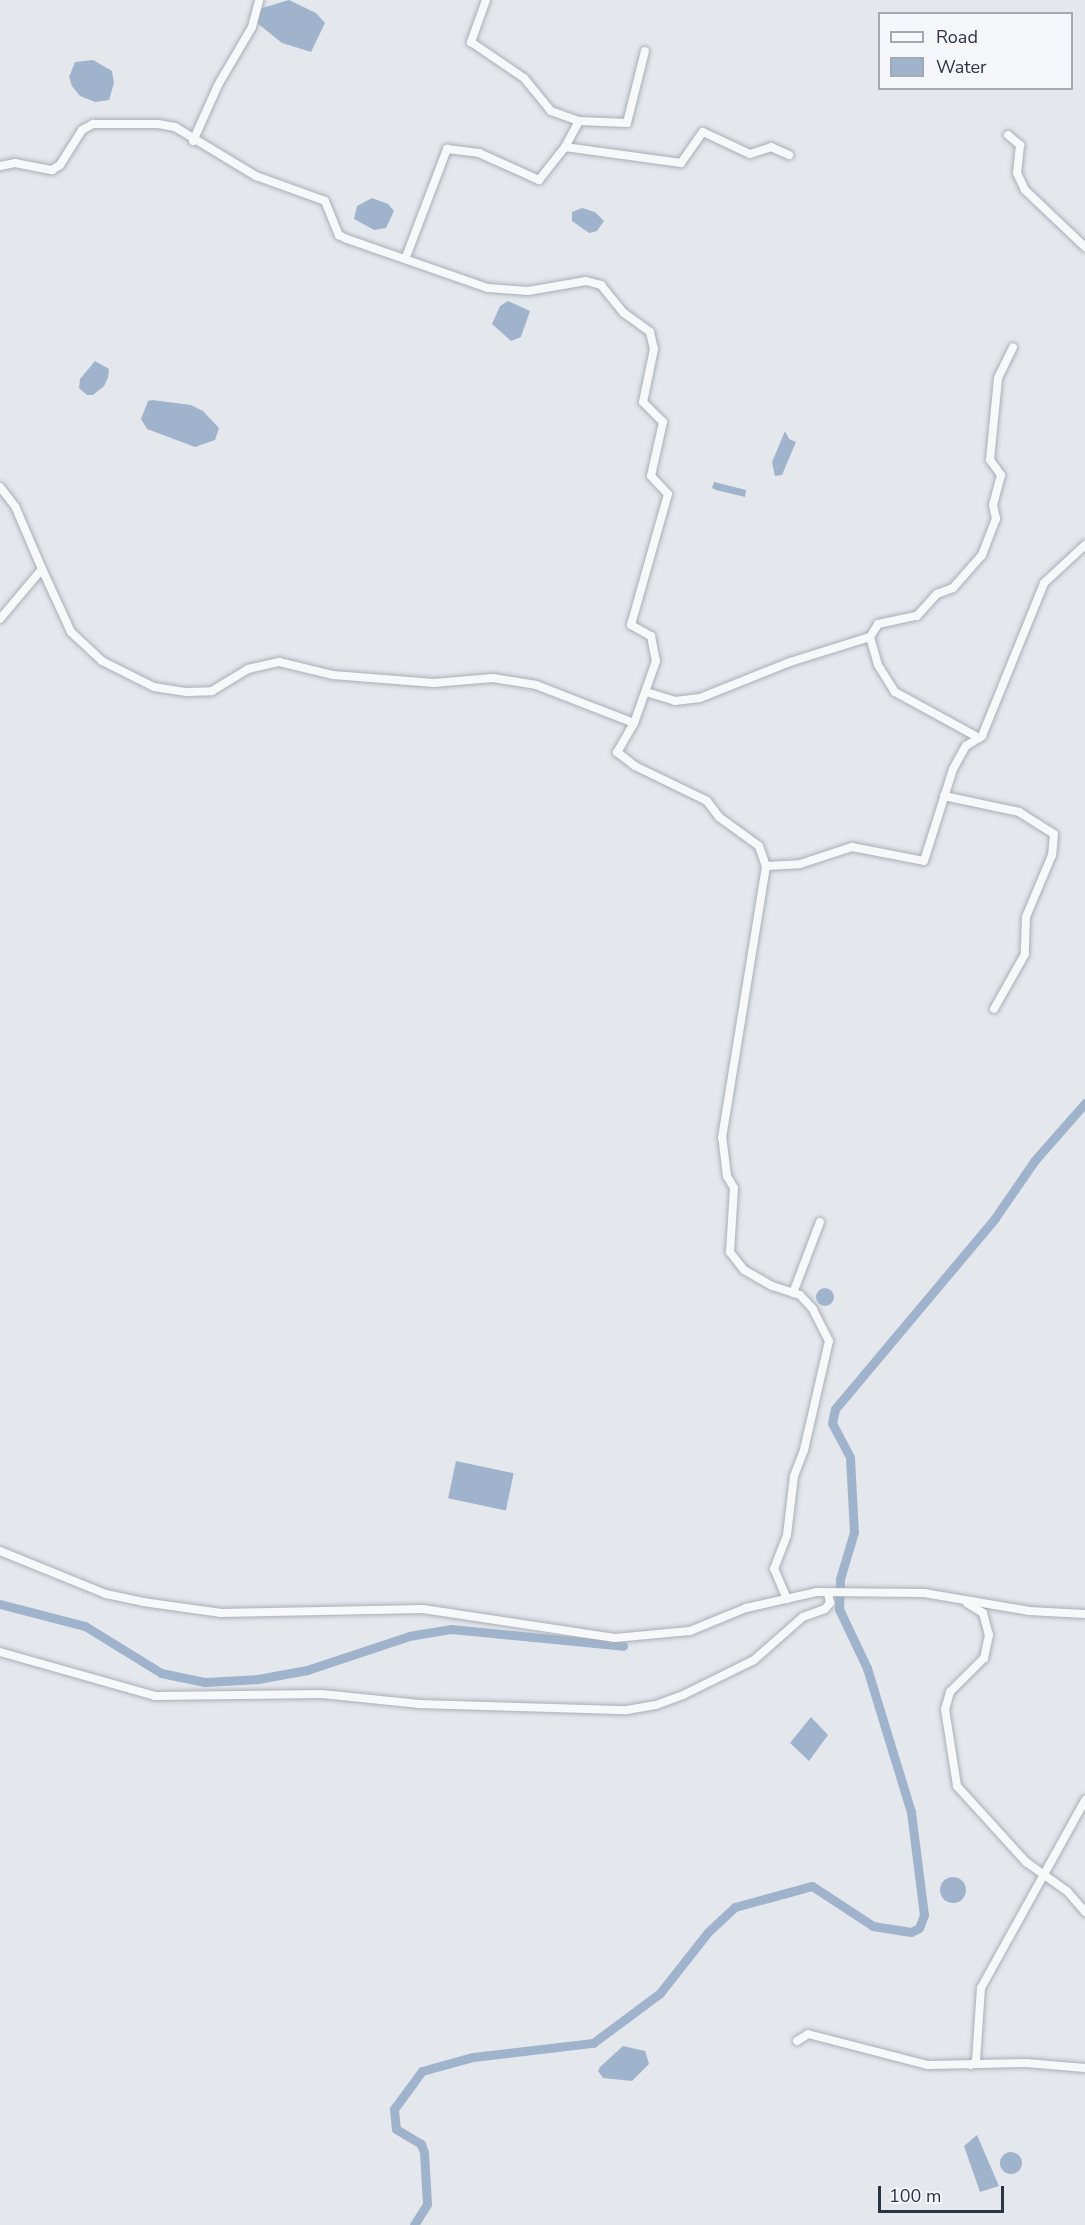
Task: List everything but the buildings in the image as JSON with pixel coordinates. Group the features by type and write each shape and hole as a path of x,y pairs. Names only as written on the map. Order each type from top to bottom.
{"street":[{"path":"193,141 218,85 252,27 259,0"},
{"path":"487,1 471,42 524,78 551,111 579,121 627,123 645,51"},
{"path":"406,257 447,149 479,153 539,180 565,147 579,121"},
{"path":"0,166 15,163 52,170 60,165 82,130 93,124 158,124 175,127 193,141 256,176 325,201 339,234 347,239 406,257 488,288 528,291 586,281 601,285 624,313 650,332 654,349 643,402 663,422 651,476 668,494 631,625 651,636 656,661 634,723 617,752 635,766 707,801 719,817 759,846 766,866 722,1138 727,1176 734,1188 730,1252 744,1270 793,1293 813,1310 828,1341 829,1351 794,1476 787,1535 774,1569 788,1599"},
{"path":"565,147 681,163 703,132 750,154 771,147 789,155"},
{"path":"1008,135 1020,146 1017,173 1025,190 1085,247"},
{"path":"646,692 675,701 700,698 779,666 870,637 878,624 917,616 937,594 953,588 982,555 996,519 993,505 1001,475 990,460 998,378 1013,347"},
{"path":"0,487 15,506 71,632 102,661 154,687 187,692 212,691 248,669 279,662 333,675 434,683 493,678 536,685 634,723"},
{"path":"766,866 800,864 852,847 924,861 953,769 966,746 980,738 1044,583 1085,545"},
{"path":"0,619 42,569"},
{"path":"870,637 878,665 895,692 980,738"},
{"path":"944,796 1019,812 1054,834 1052,855 1026,917 1025,954 994,1009"},
{"path":"793,1293 820,1222"},
{"path":"0,1551 106,1594 154,1604 221,1613 423,1609 615,1638 690,1631 746,1608 788,1599 852,1591 924,1593 965,1601 1085,1614"},
{"path":"0,1652 155,1696 322,1694 419,1704 627,1710 656,1705 684,1695 754,1660 803,1617 825,1609 830,1601 828,1593"},
{"path":"965,1601 983,1613 989,1635 984,1658 950,1692 945,1709 957,1786 993,1828 1041,1873 1066,1891 1085,1912"},
{"path":"971,2065 976,2061 981,1988 1041,1873 1085,1800"},
{"path":"797,2041 808,2034 928,2065 1026,2063 1085,2068"}],"water":[{"path":"289,0 316,13 325,23 311,52 282,43 257,23 259,9"},
{"path":"93,60 112,71 114,83 109,100 95,102 80,96 72,86 69,77 75,62"},
{"path":"372,198 388,204 394,211 386,228 374,230 354,219 357,206"},
{"path":"582,208 595,212 604,221 597,231 589,233 572,221 572,212"},
{"path":"508,301 530,311 521,337 511,341 492,324 500,306"},
{"path":"95,361 109,369 108,378 104,386 93,395 87,395 79,388 80,379"},
{"path":"148,401 191,405 203,411 219,428 215,440 195,447 147,429 141,419"},
{"path":"785,431 789,439 796,442 782,475 775,476 772,462"},
{"path":"714,482 746,490 745,497 716,490 712,488"},
{"path":"825,1288 831,1291 834,1297 831,1303 825,1306 819,1303 816,1297 819,1291"},
{"path":"456,1461 514,1473 506,1510 448,1498"},
{"path":"811,1717 828,1735 809,1761 790,1743"},
{"path":"953,1877 962,1881 966,1890 962,1899 953,1903 944,1899 940,1890 944,1881"},
{"path":"623,2046 645,2051 649,2064 632,2081 603,2078 598,2071 600,2067"},
{"path":"977,2135 999,2186 980,2192 964,2146"},
{"path":"1011,2152 1019,2155 1022,2163 1019,2171 1011,2174 1003,2171 1000,2163 1003,2155"}],"waterway":[{"path":"414,2225 427,2204 424,2152 421,2144 396,2129 394,2109 422,2071 473,2057 593,2043 660,1993 708,1932 735,1907 812,1886 873,1926 911,1932 919,1928 924,1915 911,1812 867,1668 839,1609 840,1579 854,1532 850,1457 832,1423 835,1409 995,1218 1035,1160 1085,1103"},
{"path":"0,1604 85,1626 161,1673 205,1682 258,1679 307,1670 409,1636 451,1629 623,1646"}]}
